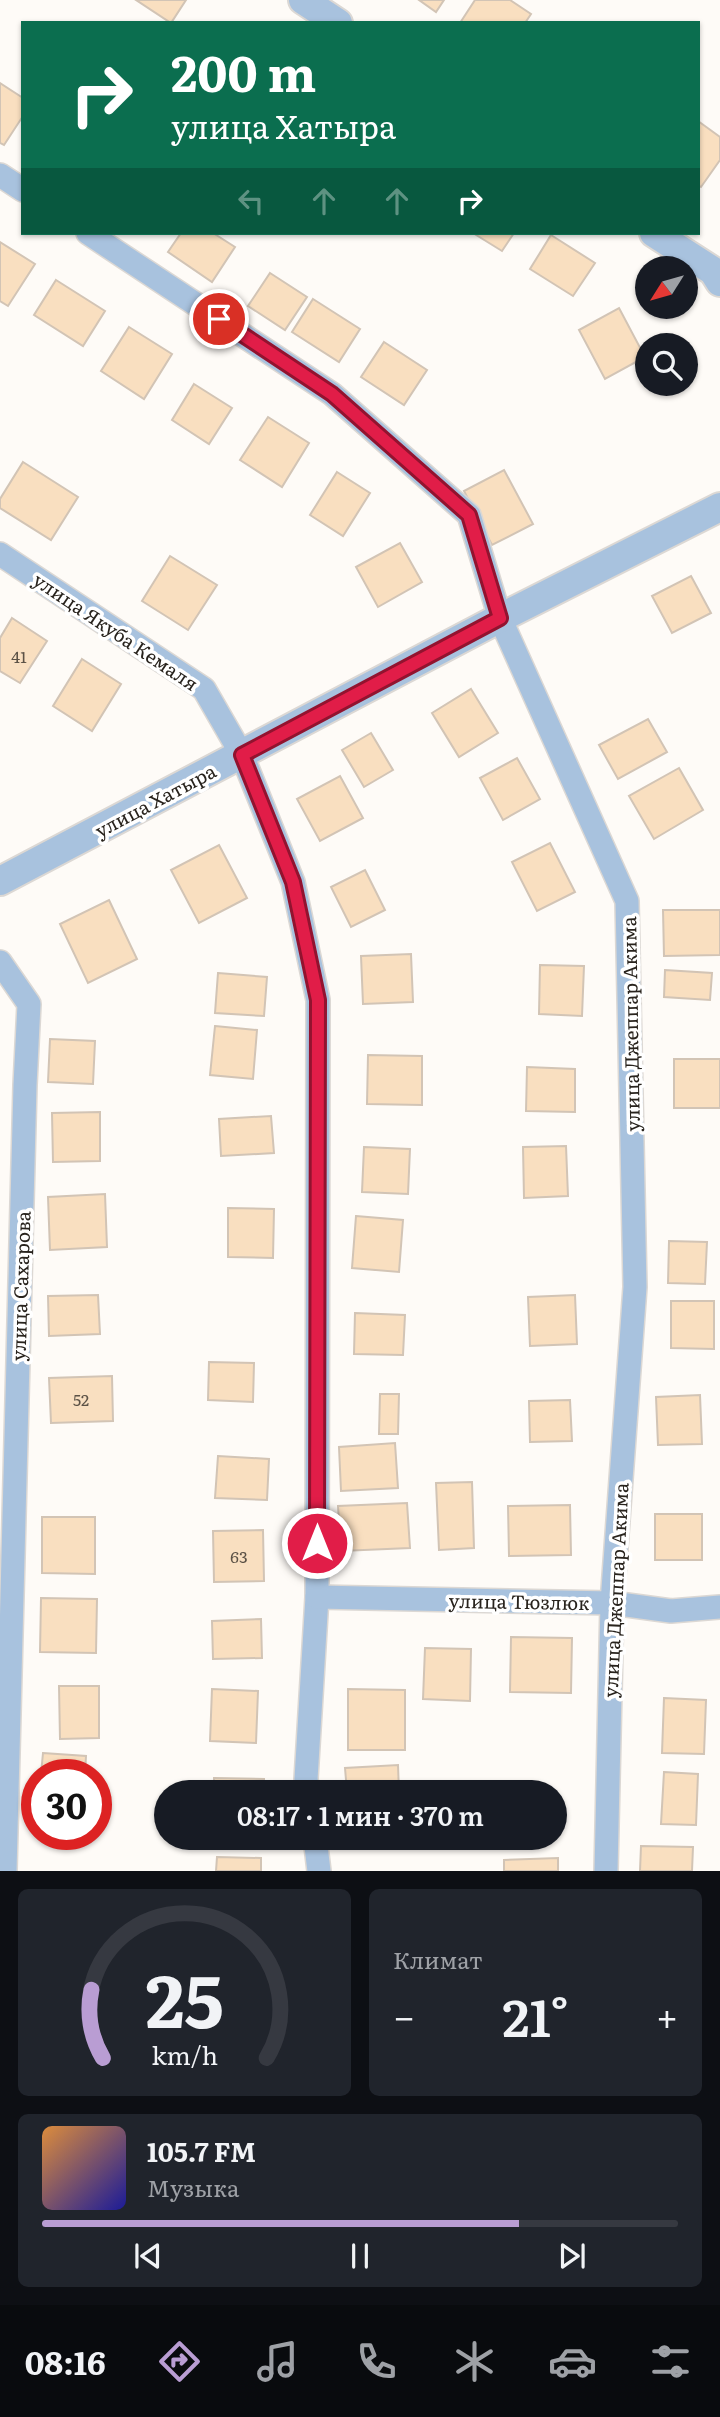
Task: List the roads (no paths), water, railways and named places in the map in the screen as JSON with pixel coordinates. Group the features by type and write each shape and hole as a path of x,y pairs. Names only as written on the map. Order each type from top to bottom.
{"street":[{"path":"303,0 335,21"},
{"path":"0,175 21,189"},
{"name":"улица Джеппар Акима","path":"91,235 332,394 469,515 500,618 627,901 635,1287 612,1603 606,1871"},
{"path":"657,235 713,271 720,282"},
{"name":"улица Хатыра","path":"0,881 500,618 720,507"},
{"name":"улица Якуба Кемаля","path":"0,554 204,689 242,755 293,882 318,1000 317,1597 306,1780"},
{"name":"улица Сахарова","path":"0,962 30,1004 25,1085 5,1871"},
{"name":"улица Тюзлюк","path":"317,1597 612,1603 671,1611 720,1607"},
{"path":"316,1850 318,1871"}]}
